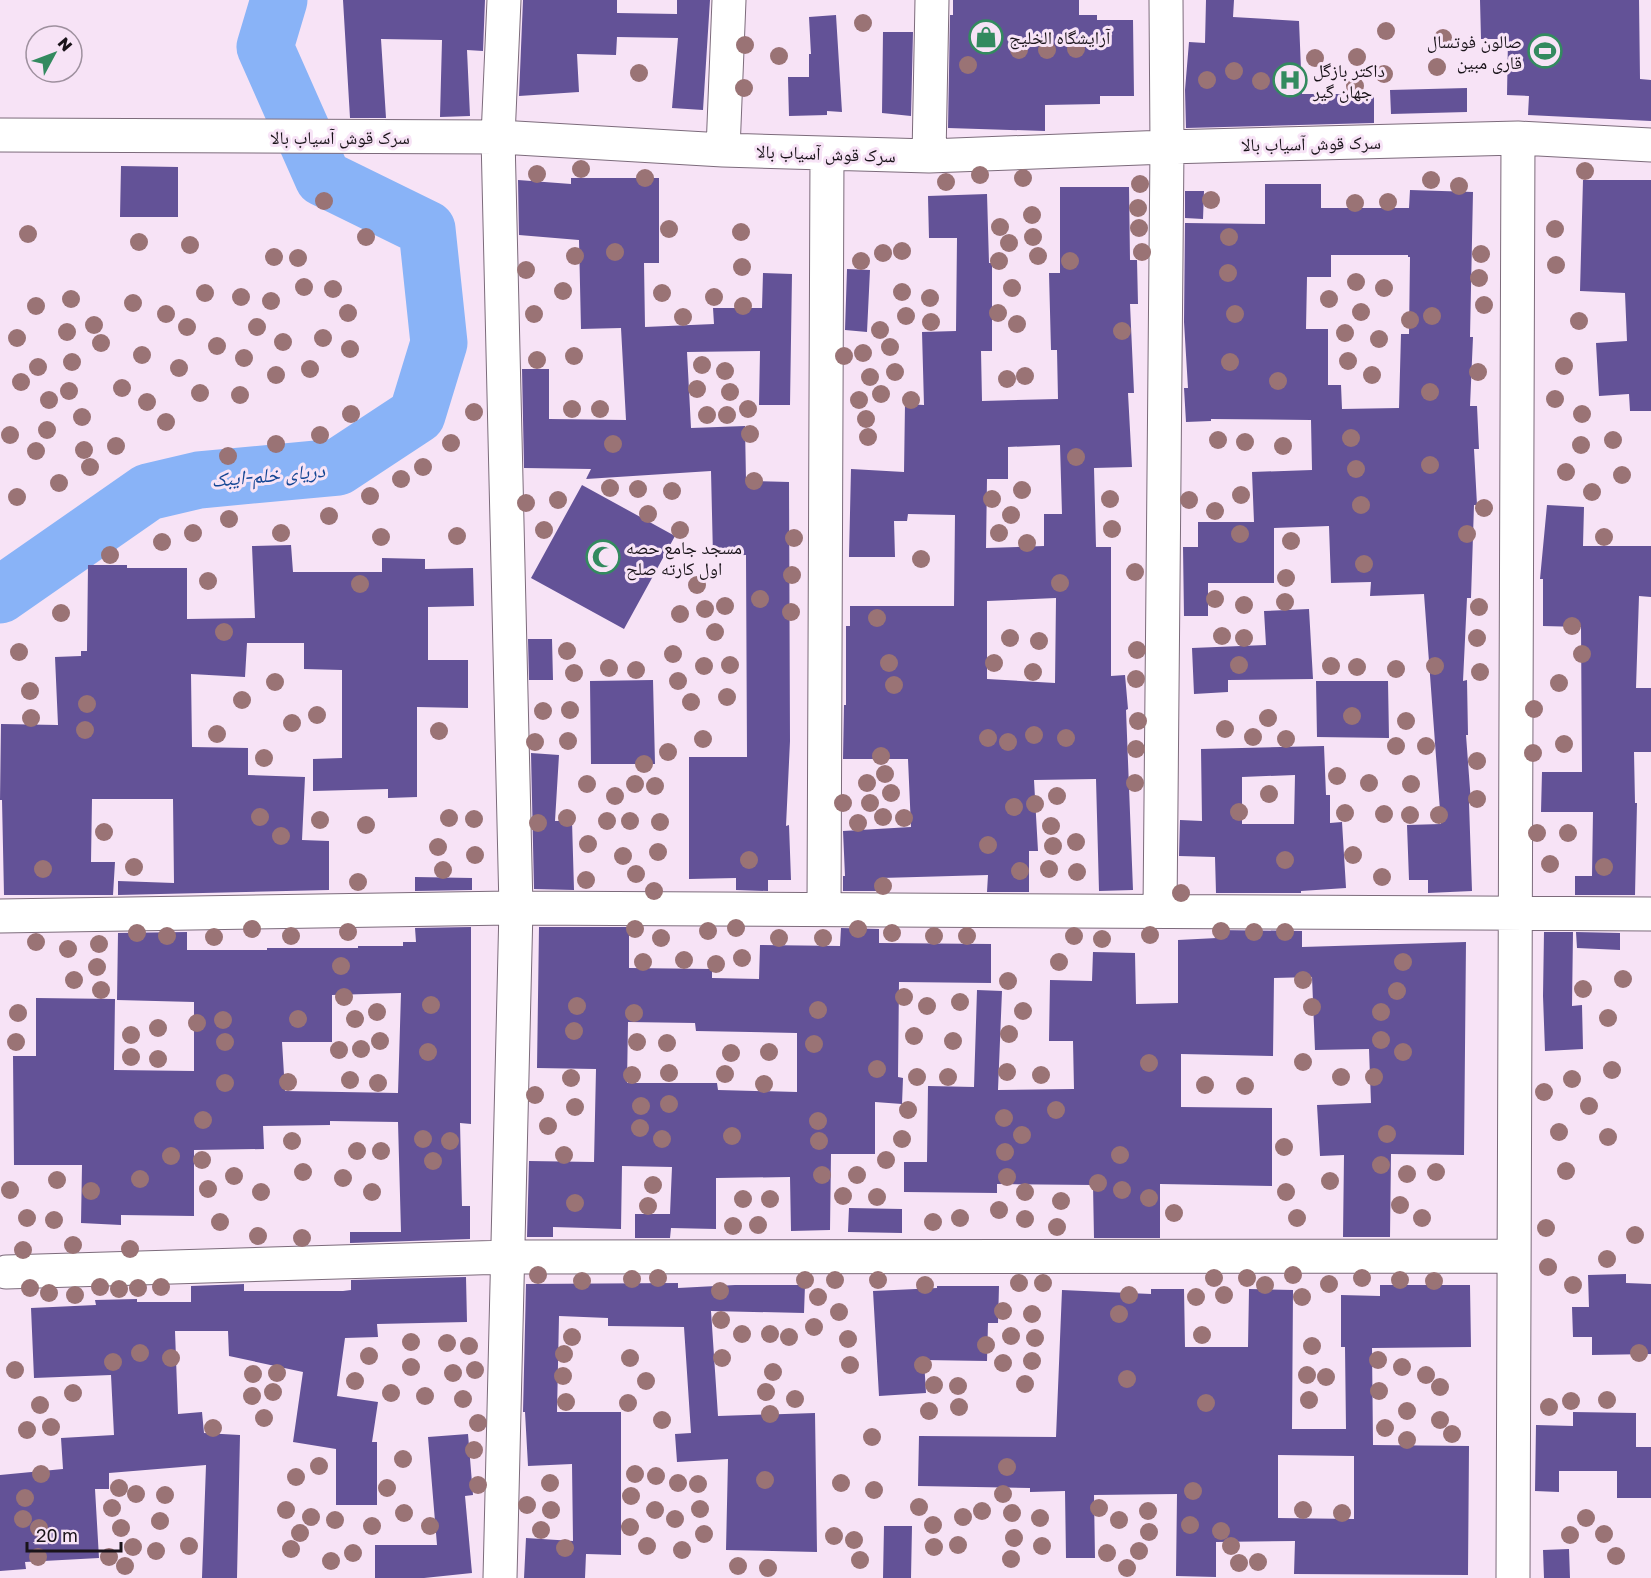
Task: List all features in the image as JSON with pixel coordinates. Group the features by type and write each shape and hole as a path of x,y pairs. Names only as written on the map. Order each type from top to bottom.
{"street":[{"path":"500,1578 516,908 498,136 504,0"},
{"path":"723,150 729,0"},
{"path":"929,156 932,0"},
{"path":"1160,911 1167,147 1166,0"},
{"name":"سرک قوش آسیاب بالا","path":"0,135 498,136 723,150 929,156 1518,138 1651,145"},
{"path":"1513,1578 1518,138"},
{"path":"825,909 827,154"},
{"path":"0,916 516,908 1651,914"},
{"path":"6,1272 508,1257 1514,1256"}],"building":[{"path":"343,0 485,0 483,51 467,50 470,116 440,117 442,40 381,39 386,118 350,118"},
{"path":"523,0 617,0 617,13 677,14 677,0 710,0 703,110 672,108 678,38 617,37 616,55 577,54 579,92 519,96"},
{"path":"953,0 1079,0 1079,15 1097,15 1097,20 1133,20 1134,96 1100,96 1100,104 1045,105 1045,131 948,128 950,15 953,15"},
{"path":"1206,0 1234,0 1233,17 1299,21 1302,94 1374,94 1374,123 1186,128 1185,90 1189,42 1205,43"},
{"path":"1480,0 1639,0 1640,79 1651,80 1651,121 1528,115 1529,96 1507,95 1508,39 1481,39"},
{"path":"836,15 842,112 827,111 827,115 789,116 788,77 809,77 809,54 811,54 809,17"},
{"path":"883,32 913,32 911,116 882,113"},
{"path":"1467,88 1467,112 1391,114 1390,90"},
{"path":"121,166 178,167 178,217 120,217"},
{"path":"571,178 659,178 659,263 644,263 645,327 714,324 713,308 762,308 763,273 792,274 790,405 759,405 760,351 687,352 691,428 745,426 746,481 789,482 790,741 786,826 789,825 791,880 768,880 768,891 736,890 736,878 689,879 689,757 747,757 746,555 713,556 711,471 586,479 591,469 524,468 522,369 549,369 549,419 626,420 621,328 581,329 579,240 519,235 518,180 571,184"},
{"path":"1583,180 1651,180 1651,411 1630,411 1629,394 1599,396 1596,343 1627,341 1625,293 1580,291"},
{"path":"1265,184 1321,184 1321,208 1409,208 1410,190 1473,192 1470,337 1473,337 1470,406 1477,406 1479,449 1474,449 1477,505 1474,505 1471,598 1467,598 1463,681 1467,680 1468,735 1466,735 1471,803 1469,803 1472,891 1428,893 1428,880 1409,880 1407,825 1441,824 1424,594 1370,596 1371,582 1331,583 1329,526 1274,528 1274,583 1208,583 1208,616 1184,616 1183,547 1198,547 1198,522 1254,522 1252,472 1312,470 1311,420 1211,419 1211,421 1186,422 1184,388 1188,388 1184,322 1185,223 1265,224","holes":["1331,255 1408,255 1410,257 1409,334 1401,334 1399,408 1342,409 1341,385 1328,385 1328,329 1306,329 1307,277 1331,277"]},
{"path":"1060,187 1129,187 1130,260 1137,260 1138,304 1130,304 1134,393 1128,393 1132,467 1094,468 1096,547 1111,547 1111,676 1125,675 1133,890 1099,891 1096,779 1034,780 1038,851 1029,851 1029,892 987,892 988,875 881,878 880,891 843,891 843,876 845,876 843,831 911,827 908,759 843,759 846,626 850,626 850,606 954,606 955,515 908,514 907,521 894,521 895,557 849,557 851,469 904,472 905,404 924,405 922,332 956,331 957,238 929,238 928,196 987,194 989,263 992,263 992,351 981,351 982,401 1058,399 1057,350 1051,350 1049,273 1060,273","holes":["1060,445 1062,514 1044,514 1044,546 986,548 987,479 1008,479 1008,447","1056,598 1055,683 987,679 987,601"]},
{"path":"1185,191 1204,191 1203,219 1185,218"},
{"path":"847,269 870,270 867,332 845,330"},
{"path":"582,485 675,536 624,629 531,578"},
{"path":"1547,505 1584,507 1583,546 1651,546 1651,597 1639,596 1636,688 1651,688 1651,752 1634,752 1635,803 1637,803 1635,895 1575,895 1575,876 1592,876 1593,812 1541,812 1542,772 1582,772 1581,627 1543,626 1543,579 1540,579"},
{"path":"291,545 293,572 382,572 382,558 425,559 425,569 473,568 474,606 428,607 428,660 468,660 468,708 417,707 417,797 388,798 388,789 313,791 313,759 342,758 342,670 304,669 304,643 247,643 245,677 191,674 192,747 248,748 248,775 305,777 302,840 329,841 329,890 118,895 118,881 174,883 173,799 92,799 91,862 115,862 113,895 4,895 2,800 0,800 1,724 58,725 55,657 81,656 81,651 87,651 88,565 127,565 127,568 187,568 187,619 255,618 252,546"},
{"path":"1309,609 1313,679 1228,680 1228,692 1194,694 1192,648 1266,645 1264,611"},
{"path":"528,639 552,639 553,680 529,680"},
{"path":"653,680 655,764 591,764 590,681"},
{"path":"1316,681 1388,681 1389,738 1317,737"},
{"path":"1324,746 1326,795 1330,795 1330,823 1342,822 1346,888 1301,891 1301,893 1216,893 1215,857 1179,856 1180,820 1202,821 1201,749","holes":["1295,775 1294,824 1242,824 1242,777"]},
{"path":"531,753 559,755 555,821 572,821 574,890 534,889"},
{"path":"415,877 472,878 472,890 415,891"},
{"path":"471,927 471,1124 460,1123 462,1206 470,1206 470,1239 350,1243 350,1232 401,1232 398,1122 330,1121 330,1125 263,1126 264,1149 194,1150 194,1216 121,1215 121,1225 81,1223 82,1165 14,1165 13,1056 36,1056 36,998 115,999 114,1070 194,1071 194,1002 117,1000 118,933 187,932 187,950 267,950 267,948 403,946 403,942 416,942 415,928","holes":["401,993 398,1093 285,1091 282,1042 332,1042 332,995"]},
{"path":"539,927 629,927 629,968 712,969 712,978 759,979 760,945 840,946 841,928 879,929 879,943 991,944 991,983 899,982 898,1077 903,1078 902,1104 875,1102 875,1154 831,1154 830,1230 791,1231 790,1177 716,1178 716,1229 671,1228 670,1238 635,1238 635,1214 670,1214 672,1167 622,1166 621,1229 553,1227 553,1237 527,1237 529,1161 594,1162 596,1069 537,1068","holes":["628,1022 695,1023 696,1031 797,1033 797,1092 718,1090 717,1083 627,1083"]},
{"path":"1217,930 1302,931 1302,947 1466,942 1464,1155 1391,1154 1390,1237 1343,1237 1344,1155 1320,1156 1317,1105 1371,1103 1369,1049 1315,1050 1312,977 1274,978 1273,1056 1181,1054 1181,1107 1272,1108 1272,1186 1160,1184 1160,1238 1094,1238 1093,1185 997,1184 997,1193 904,1192 904,1162 927,1162 928,1086 974,1087 977,990 1002,991 998,1090 1074,1089 1073,1041 1049,1041 1050,980 1092,981 1093,952 1135,953 1136,1004 1178,1003 1178,940 1217,938"},
{"path":"1544,932 1573,932 1572,1006 1582,1005 1583,1049 1545,1051"},
{"path":"1576,932 1620,933 1620,950 1577,948"},
{"path":"849,1208 902,1209 902,1233 848,1232"},
{"path":"1626,1274 1626,1283 1651,1284 1651,1354 1592,1355 1592,1337 1573,1337 1572,1307 1589,1307 1588,1275"},
{"path":"466,1277 467,1322 377,1324 378,1337 345,1338 337,1396 378,1402 372,1442 377,1442 377,1505 336,1505 336,1449 293,1442 303,1372 229,1356 228,1331 175,1331 178,1414 202,1412 204,1433 240,1435 237,1578 202,1578 206,1465 109,1473 109,1489 95,1489 99,1558 25,1562 26,1569 0,1571 0,1475 63,1469 61,1438 114,1435 111,1375 34,1378 31,1308 96,1305 95,1300 137,1299 137,1302 191,1302 191,1286 244,1284 244,1291 343,1291 351,1290 351,1280"},
{"path":"678,1283 678,1288 805,1285 804,1313 711,1311 718,1416 815,1413 817,1552 726,1550 728,1459 677,1462 675,1434 691,1433 684,1327 608,1326 608,1318 559,1316 557,1412 621,1412 621,1555 586,1554 585,1578 524,1578 526,1538 573,1541 572,1464 528,1466 525,1412 523,1412 526,1284"},
{"path":"1380,1285 1470,1285 1471,1347 1372,1348 1373,1445 1469,1446 1468,1575 1294,1574 1295,1541 1216,1542 1216,1577 1176,1576 1177,1494 1094,1495 1095,1558 1066,1558 1065,1491 1030,1492 1030,1488 918,1486 919,1436 1056,1437 1062,1290 1151,1294 1151,1289 1184,1289 1185,1347 1248,1347 1249,1289 1293,1290 1292,1429 1346,1429 1345,1347 1341,1347 1341,1295 1380,1296","holes":["1278,1455 1354,1456 1354,1519 1278,1518"]},
{"path":"937,1286 999,1286 998,1323 988,1323 987,1361 924,1360 926,1393 879,1396 873,1291 937,1288"},
{"path":"1573,1412 1636,1413 1636,1447 1651,1447 1651,1498 1617,1498 1617,1471 1559,1471 1559,1492 1535,1491 1536,1425 1573,1426"},
{"path":"468,1434 473,1495 465,1496 472,1573 424,1578 375,1578 375,1545 437,1545 428,1437"},
{"path":"884,1526 912,1526 911,1578 883,1578"},
{"path":"1569,1549 1570,1578 1544,1578 1543,1550"}],"waterway":[{"name":"دریای خلم-ایبک","path":"0,595 148,492 199,480 338,467 417,415 439,343 427,229 323,178 265,47 279,0"}],"place":[{"name":"آرایشگاه الخلیج","path":"986,37"},
{"name":"صالون فوتسال قاری مبین","path":"1545,51"},
{"name":"داکتر بازگل جهان گیر","path":"1290,80"},
{"name":"مسجد جامع حصه اول کارته صلح","path":"603,557"}]}
